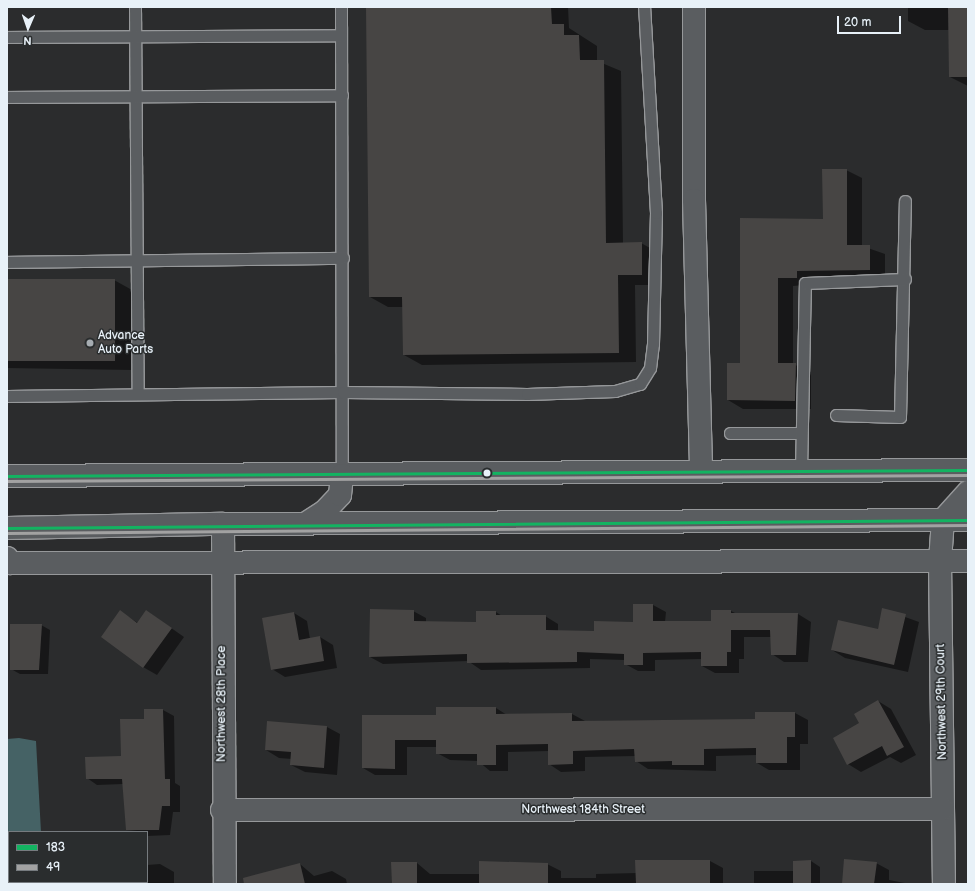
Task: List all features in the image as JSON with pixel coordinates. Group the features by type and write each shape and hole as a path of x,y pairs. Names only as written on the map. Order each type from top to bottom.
{"street":[{"path":"694,7 694,200 701,471"},
{"path":"7,476 968,470"},
{"path":"305,524 325,511 340,495 342,475"},
{"path":"943,520 968,492"},
{"name":"Northwest 29th Court","path":"943,520 940,561 944,884"},
{"path":"7,528 223,524 968,520"},
{"name":"Northwest 28th Place","path":"223,524 222,810 225,884"},
{"path":"7,558 10,563 968,561"},
{"name":"Northwest 184th Street","path":"222,810 944,809"}],"lane":[{"path":"135,7 138,394"},
{"path":"341,7 343,258 342,475"},
{"path":"7,396 343,392 543,393 615,391 640,384 650,368 653,344 656,213 644,7"},
{"path":"7,37 341,35"},
{"path":"7,97 136,95 342,95"},
{"path":"836,415 900,417 905,279 905,201"},
{"path":"7,262 343,258"},
{"path":"801,472 805,283 905,279"},
{"path":"730,433 801,433"}],"water":[{"path":"19,738 36,741 41,831 8,831 8,883 42,884 7,884 7,739"}],"building":[{"path":"366,7 551,7 552,24 564,24 564,35 579,35 580,60 604,60 606,243 642,242 642,275 618,275 619,353 403,355 402,297 369,297"},
{"path":"948,7 968,7 968,77 949,77"},
{"path":"822,169 847,169 847,245 870,245 870,270 797,271 797,278 778,278 778,363 796,363 795,401 727,400 727,363 740,363 740,218 823,219"},
{"path":"7,279 115,279 115,361 7,361"},
{"path":"633,604 653,604 653,621 711,621 711,610 731,610 731,613 798,613 796,655 771,655 770,630 731,630 731,652 727,652 727,666 701,666 701,652 643,653 643,665 624,665 624,654 577,652 577,662 467,663 467,654 369,657 370,609 414,610 414,621 476,622 476,611 496,611 496,615 546,615 546,630 594,631 594,621 633,622"},
{"path":"882,608 906,614 894,665 831,650 838,620 878,629"},
{"path":"120,610 137,623 146,610 172,628 143,668 101,637"},
{"path":"294,612 299,640 320,636 324,661 271,670 262,618"},
{"path":"10,624 42,624 39,670 10,670"},
{"path":"878,700 904,747 887,756 882,746 847,765 833,738 859,723 854,714"},
{"path":"436,707 496,707 496,714 572,713 572,721 755,719 755,712 795,712 795,737 787,737 787,763 756,763 756,748 704,749 704,765 672,765 672,761 635,762 634,749 573,751 573,764 548,765 548,744 496,745 496,765 477,765 477,754 436,754 436,740 395,740 395,769 362,768 362,715 436,715"},
{"path":"144,709 163,709 165,779 170,779 170,806 162,806 159,830 126,830 122,779 86,779 85,757 121,756 120,719 144,719"},
{"path":"267,721 327,726 324,768 290,765 291,752 265,750"},
{"path":"844,859 877,862 874,884 842,884"},
{"path":"635,860 710,860 710,884 636,884"},
{"path":"811,860 811,884 793,884 793,861"},
{"path":"479,861 548,863 548,884 479,884"},
{"path":"391,862 417,862 417,884 392,884"},
{"path":"300,863 305,884 244,884 243,878"}],"transit line":[{"name":"183","path":"7,476 968,470"},
{"name":"49","path":"7,481 968,475"},
{"name":"183","path":"7,528 968,520"},
{"name":"49","path":"7,533 968,525"}],"place":[{"name":"Advance Auto Parts","path":"90,343"}]}
